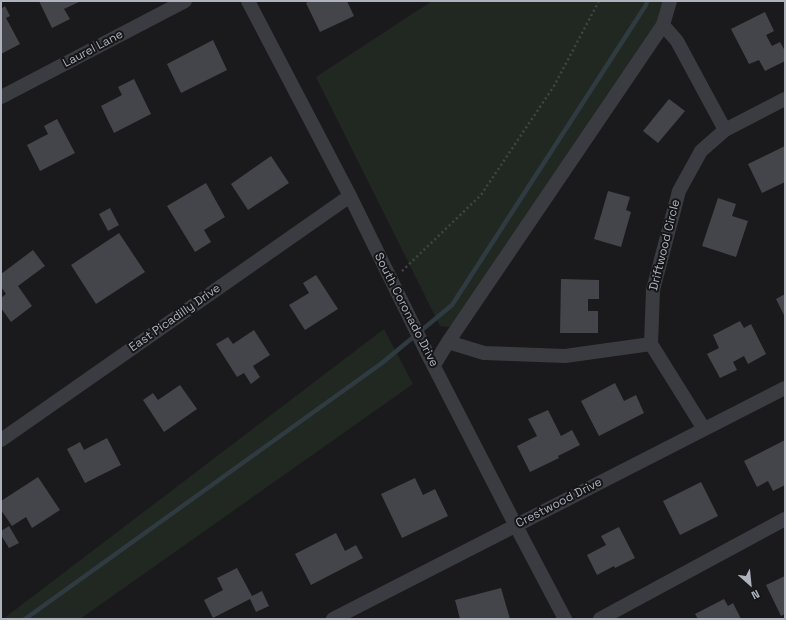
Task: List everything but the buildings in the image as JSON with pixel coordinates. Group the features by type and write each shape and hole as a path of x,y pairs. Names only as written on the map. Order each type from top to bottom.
{"street":[{"name":"Laurel Lane","path":"1,97 185,1"},
{"name":"South Coronado Drive","path":"248,1 350,196 431,360 565,619"},
{"path":"431,360 448,342 663,25 670,1"},
{"path":"663,25 677,41 725,130"},
{"name":"Driftwood Circle","path":"651,344 653,290 679,191 701,151 725,130 785,99"},
{"name":"East Picadilly Drive","path":"1,440 350,196"},
{"path":"448,342 484,353 565,356 651,344 704,429"},
{"name":"Crestwood Drive","path":"333,619 785,388"},
{"path":"600,619 785,519"}],"path":[{"path":"392,281 481,195 554,86 599,1"}],"shaded area":[{"path":"432,1 669,1 665,13 454,326 448,327 440,326 316,77"},
{"path":"384,329 413,384 80,619 3,619"}],"waterway":[{"path":"25,619 382,363 452,305 646,5 647,1"}]}
